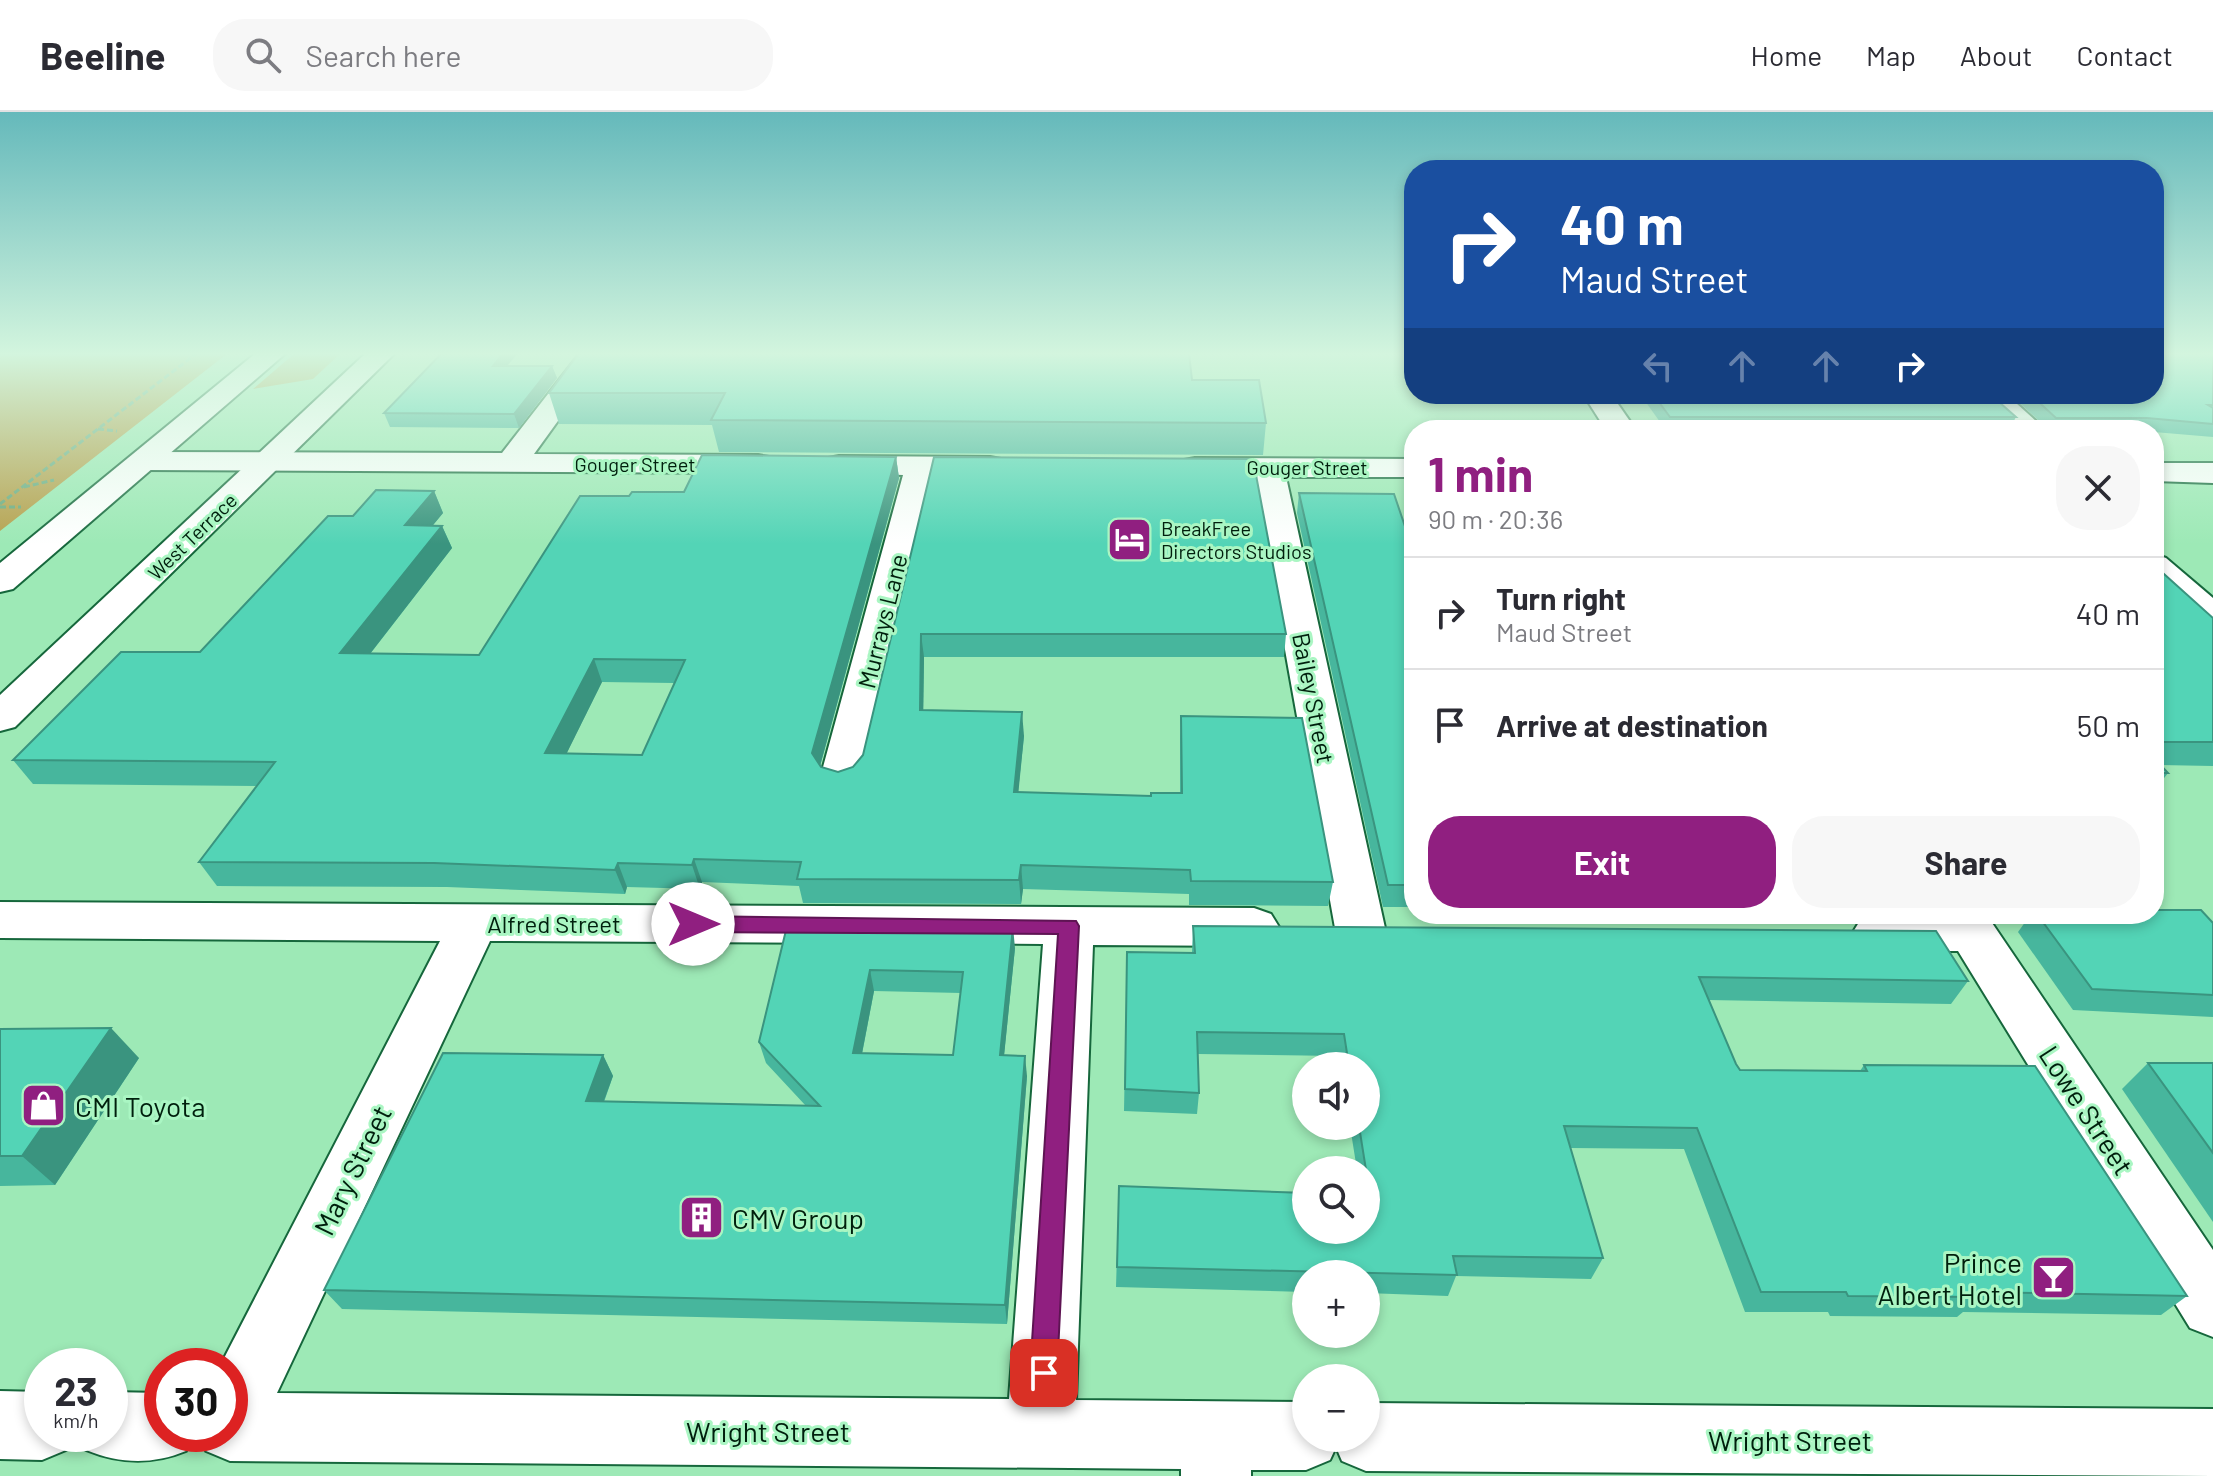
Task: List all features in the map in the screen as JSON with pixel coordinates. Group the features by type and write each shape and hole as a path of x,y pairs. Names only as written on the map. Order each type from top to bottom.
{"street":[{"path":"0,581 198,417"},
{"name":"West Terrace","path":"0,718 315,417"},
{"path":"511,463 546,417"},
{"name":"Gouger Street","path":"145,461 1016,466"},
{"name":"Murrays Lane","path":"842,778 921,465"},
{"name":"Gouger Street","path":"1173,467 1404,468"},
{"name":"Bailey Street","path":"1268,467 1344,928"},
{"path":"2164,472 2213,473"},
{"path":"2164,574 2213,617"},
{"name":"Alfred Street","path":"0,920 1344,928"},
{"name":"Mary Street","path":"248,1381 474,923"},
{"path":"1838,931 1950,924"},
{"name":"Lowe Street","path":"1967,924 2213,1306"},
{"path":"1041,1433 1069,926"},
{"path":"0,1425 24,1426"},
{"name":"Wright Street","path":"248,1427 1041,1433 1215,1456 1292,1439"},
{"name":"Wright Street","path":"1380,1437 2213,1443"}],"path":[{"path":"0,504 114,417"}],"shaded area":[{"path":"0,417 146,417 0,531"}],"building":[{"path":"713,417 1265,417 1266,423 711,420"},
{"path":"1670,417 2016,417 1670,417"},
{"path":"2213,417 2213,424 2147,418 2056,418"},
{"path":"702,455 896,457 812,753 821,767 838,772 853,767 863,755 934,457 1253,459 1286,634 921,634 920,710 1022,712 1014,792 1151,796 1151,793 1182,793 1181,716 1302,718 1333,882 1191,881 1190,870 1021,865 1019,880 797,879 801,862 694,859 692,865 618,863 615,870 434,863 199,862 275,762 13,760 121,652 200,652 328,516 353,516 376,490 434,491 405,525 442,526 340,653 479,655 580,496 684,492","holes":["594,659 685,660 642,755 545,753"]},
{"path":"1299,493 1394,494 1404,523 1404,885 1388,885"},
{"path":"2164,574 2213,618 2213,742 2164,742"},
{"path":"2164,910 2201,910 2213,923 2213,995 2092,989 2044,924 2164,924"},
{"name":"CMV Group","path":"787,926 1013,927 1000,1055 1025,1056 1005,1305 324,1290 443,1053 603,1055 586,1101 820,1106 759,1042","holes":["870,970 963,972 953,1055 853,1053"]},
{"path":"1193,926 1936,931 1968,981 1699,977 1740,1070 1867,1071 1864,1065 2035,1066 2187,1296 1976,1292 1979,1297 1848,1296 1846,1292 1761,1292 1697,1128 1564,1126 1603,1258 1453,1256 1457,1275 1380,1273 1380,1260 1292,1260 1292,1271 1117,1267 1119,1186 1292,1192 1292,1244 1380,1244 1380,1156 1364,1156 1361,1140 1380,1140 1380,1052 1347,1052 1344,1034 1197,1032 1199,1093 1125,1089 1127,952 1195,953"},
{"path":"111,1028 22,1156 0,1156 0,1029"},
{"path":"2148,1063 2213,1063 2213,1153"}],"place":[{"name":"BreakFree Directors Studios","path":"1130,540"},
{"name":"CMI Toyota","path":"44,1106"},
{"name":"CMV Group","path":"701,1218"},
{"name":"Prince Albert Hotel","path":"2053,1278"}],"route":[{"path":"693,924 1069,926 1044,1373"}]}
